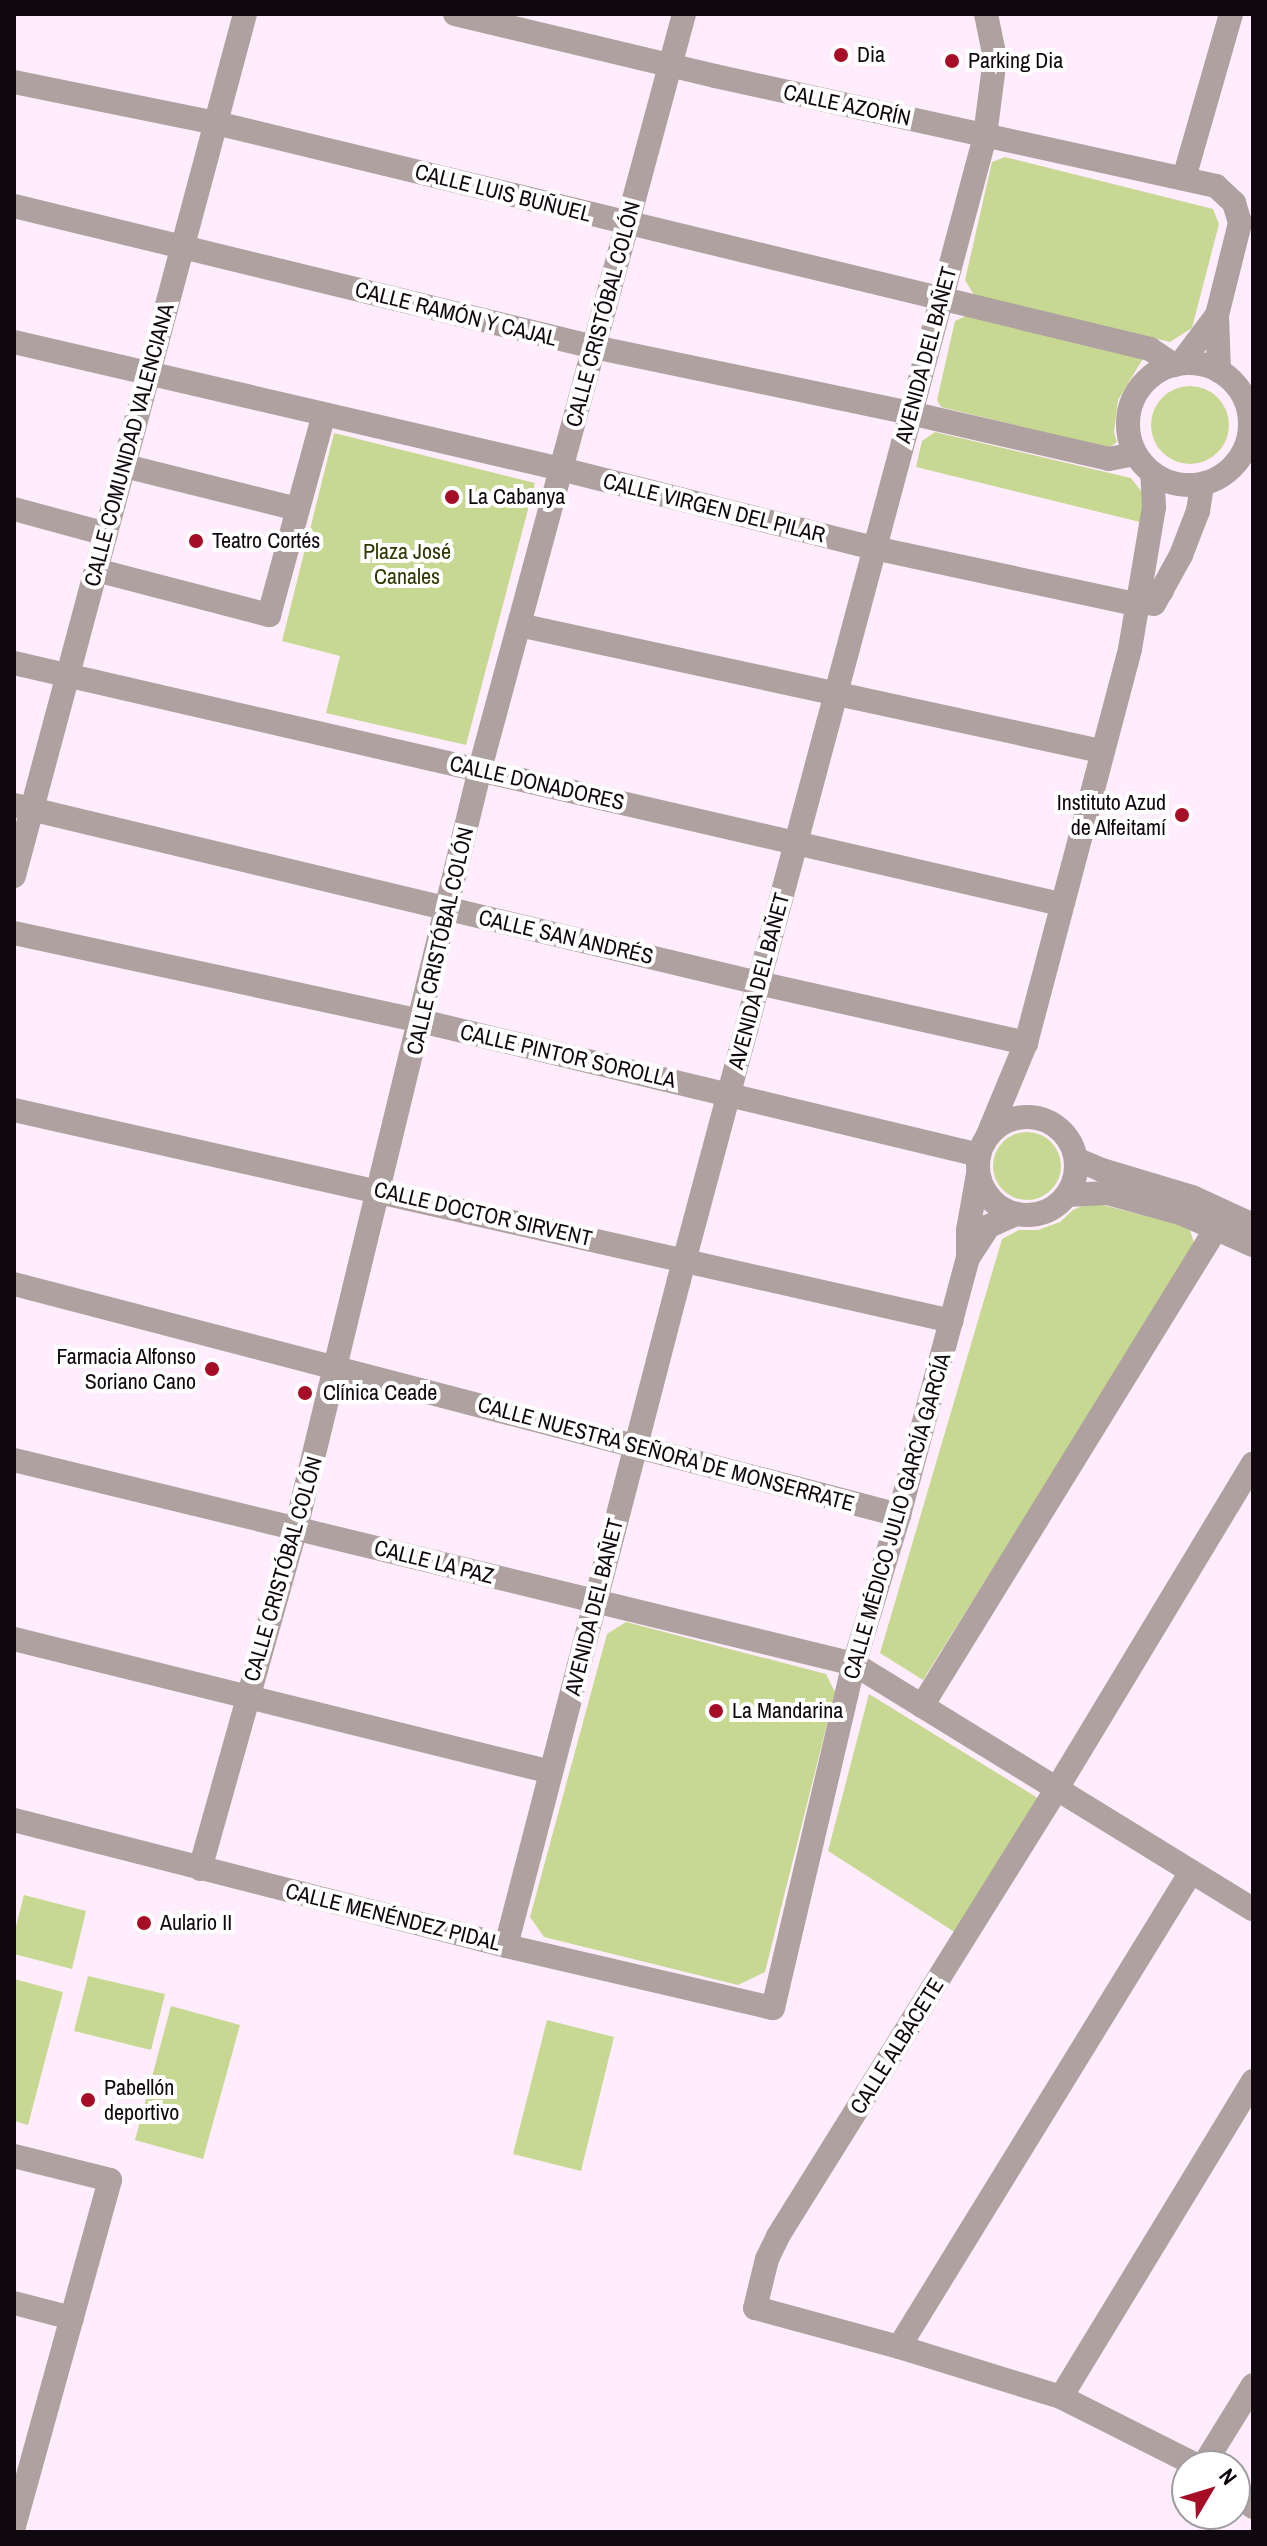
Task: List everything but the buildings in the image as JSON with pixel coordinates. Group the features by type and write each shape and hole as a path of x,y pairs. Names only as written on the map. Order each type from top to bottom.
{"street":[{"name":"CALLE COMUNIDAD VALENCIANA","path":"14,876 23,807 68,675 245,14"},
{"name":"CALLE AZORÍN","path":"455,14 1216,186 1234,203 1240,223 1217,315"},
{"name":"CALLE CRISTÓBAL COLÓN","path":"200,1869 296,1528 480,770 684,14"},
{"name":"AVENIDA DEL BAÑET","path":"506,1946 684,1259 985,136 995,58 986,14"},
{"path":"1184,178 1231,14"},
{"name":"CALLE LUIS BUÑUEL","path":"14,82 216,123 940,298 1150,349 1178,364"},
{"name":"CALLE RAMÓN Y CAJAL","path":"14,206 594,347 910,413 1109,459 1135,454"},
{"path":"1178,364 1201,364 1219,371 1236,385 1246,403 1250,424 1247,444 1237,463 1221,477 1202,485 1176,485 1152,474 1135,454 1128,436 1132,399 1150,378 1178,364 1217,315"},
{"path":"1217,315 1219,371"},
{"name":"CALLE VIRGEN DEL PILAR","path":"14,342 323,417 561,469 874,548 1135,604"},
{"path":"96,570 269,615 323,417"},
{"path":"125,466 298,509"},
{"name":"CALLE MÉDICO JULIO GARCÍA GARCÍA","path":"773,2008 854,1664 899,1515 968,1258 968,1230 981,1155 1022,1053 1130,649 1135,604 1154,507 1152,474"},
{"name":"CALLE MÉDICO JULIO GARCÍA GARCÍA","path":"1130,649 1181,555 1198,511 1202,485"},
{"path":"14,509 106,534"},
{"path":"1135,604 1144,604 1162,591"},
{"path":"519,625 1101,751"},
{"name":"CALLE DONADORES","path":"14,663 1060,904"},
{"name":"CALLE SAN ANDRÉS","path":"23,807 758,983 1022,1053"},
{"name":"CALLE PINTOR SOROLLA","path":"14,933 421,1021 981,1155"},
{"name":"CALLE MÉDICO JULIO GARCÍA GARCÍA","path":"1022,1053 1020,1097 1038,1118"},
{"name":"CALLE DOCTOR SIRVENT","path":"14,1110 952,1321"},
{"path":"1019,1117 1038,1118 1055,1126 1069,1140 1076,1159 1075,1178 1067,1195 1053,1208 1035,1215 1016,1214 992,1199 981,1155 1001,1124 1019,1117"},
{"path":"1076,1159 1192,1197 1253,1225"},
{"path":"1067,1195 1107,1193 1217,1227 1253,1245"},
{"name":"CALLE MÉDICO JULIO GARCÍA GARCÍA","path":"968,1258 989,1226 1016,1214"},
{"path":"922,1706 1217,1227"},
{"name":"CALLE NUESTRA SEÑORA DE MONSERRATE","path":"14,1284 899,1515"},
{"name":"CALLE LA PAZ","path":"14,1460 854,1664 1253,1909"},
{"name":"CALLE ALBACETE","path":"899,2347 755,2308 767,2259 778,2236 1056,1790 1253,1464"},
{"path":"14,1639 551,1772"},
{"name":"CALLE MENÉNDEZ PIDAL","path":"14,1820 506,1946 773,2008"},
{"path":"1171,2452 1061,2397 899,2347 1191,1872"},
{"path":"1061,2397 1253,2081"},
{"path":"14,2156 110,2180 14,2522"},
{"path":"14,2303 72,2318"},
{"path":"1210,2450 1253,2385"}],"green space":[{"path":"1005,157 1213,209 1219,224 1192,328 1170,342 974,295 965,280 992,162"},
{"path":"968,315 1144,357 1118,400 1114,432 1117,442 1109,448 941,407 937,400 955,321"},
{"path":"1190,386 1205,389 1218,397 1226,410 1229,425 1226,440 1218,453 1205,461 1190,464 1175,461 1162,453 1154,440 1151,425 1154,410 1162,397 1175,389"},
{"path":"935,432 1131,478 1145,496 1140,522 916,467 922,441"},
{"name":"Plaza José Canales","path":"334,433 535,483 466,745 326,713 340,656 282,641"},
{"path":"1027,1132 1040,1134 1051,1142 1059,1153 1059,1179 1051,1190 1040,1198 1027,1200 1014,1198 1003,1190 995,1179 993,1166 995,1153 1003,1142 1014,1134"},
{"path":"1091,1202 1189,1227 1195,1246 923,1680 880,1653 1002,1239 1019,1230 1038,1230 1060,1222 1073,1210"},
{"path":"626,1622 826,1674 835,1692 765,1972 738,1985 544,1937 530,1917 607,1634"},
{"path":"869,1694 1041,1800 956,1933 828,1851"},
{"path":"24,1895 86,1911 72,1969 14,1954 14,1934"},
{"path":"88,1976 165,1994 151,2050 74,2031"},
{"path":"14,1979 63,1992 28,2125 14,2121"},
{"path":"171,2006 240,2025 203,2159 135,2140"},
{"path":"547,2020 614,2037 581,2171 513,2154"}],"place":[{"name":"Dia","path":"841,55"},
{"name":"Parking Dia","path":"952,61"},
{"name":"La Cabanya","path":"452,497"},
{"name":"Teatro Cortés","path":"196,541"},
{"name":"Instituto Azud de Alfeitamí","path":"1182,815"},
{"name":"Farmacia Alfonso Soriano Cano","path":"212,1369"},
{"name":"Clínica Ceade","path":"305,1393"},
{"name":"La Mandarina","path":"716,1711"},
{"name":"Aulario II","path":"144,1923"},
{"name":"Pabellón deportivo","path":"88,2100"}]}
